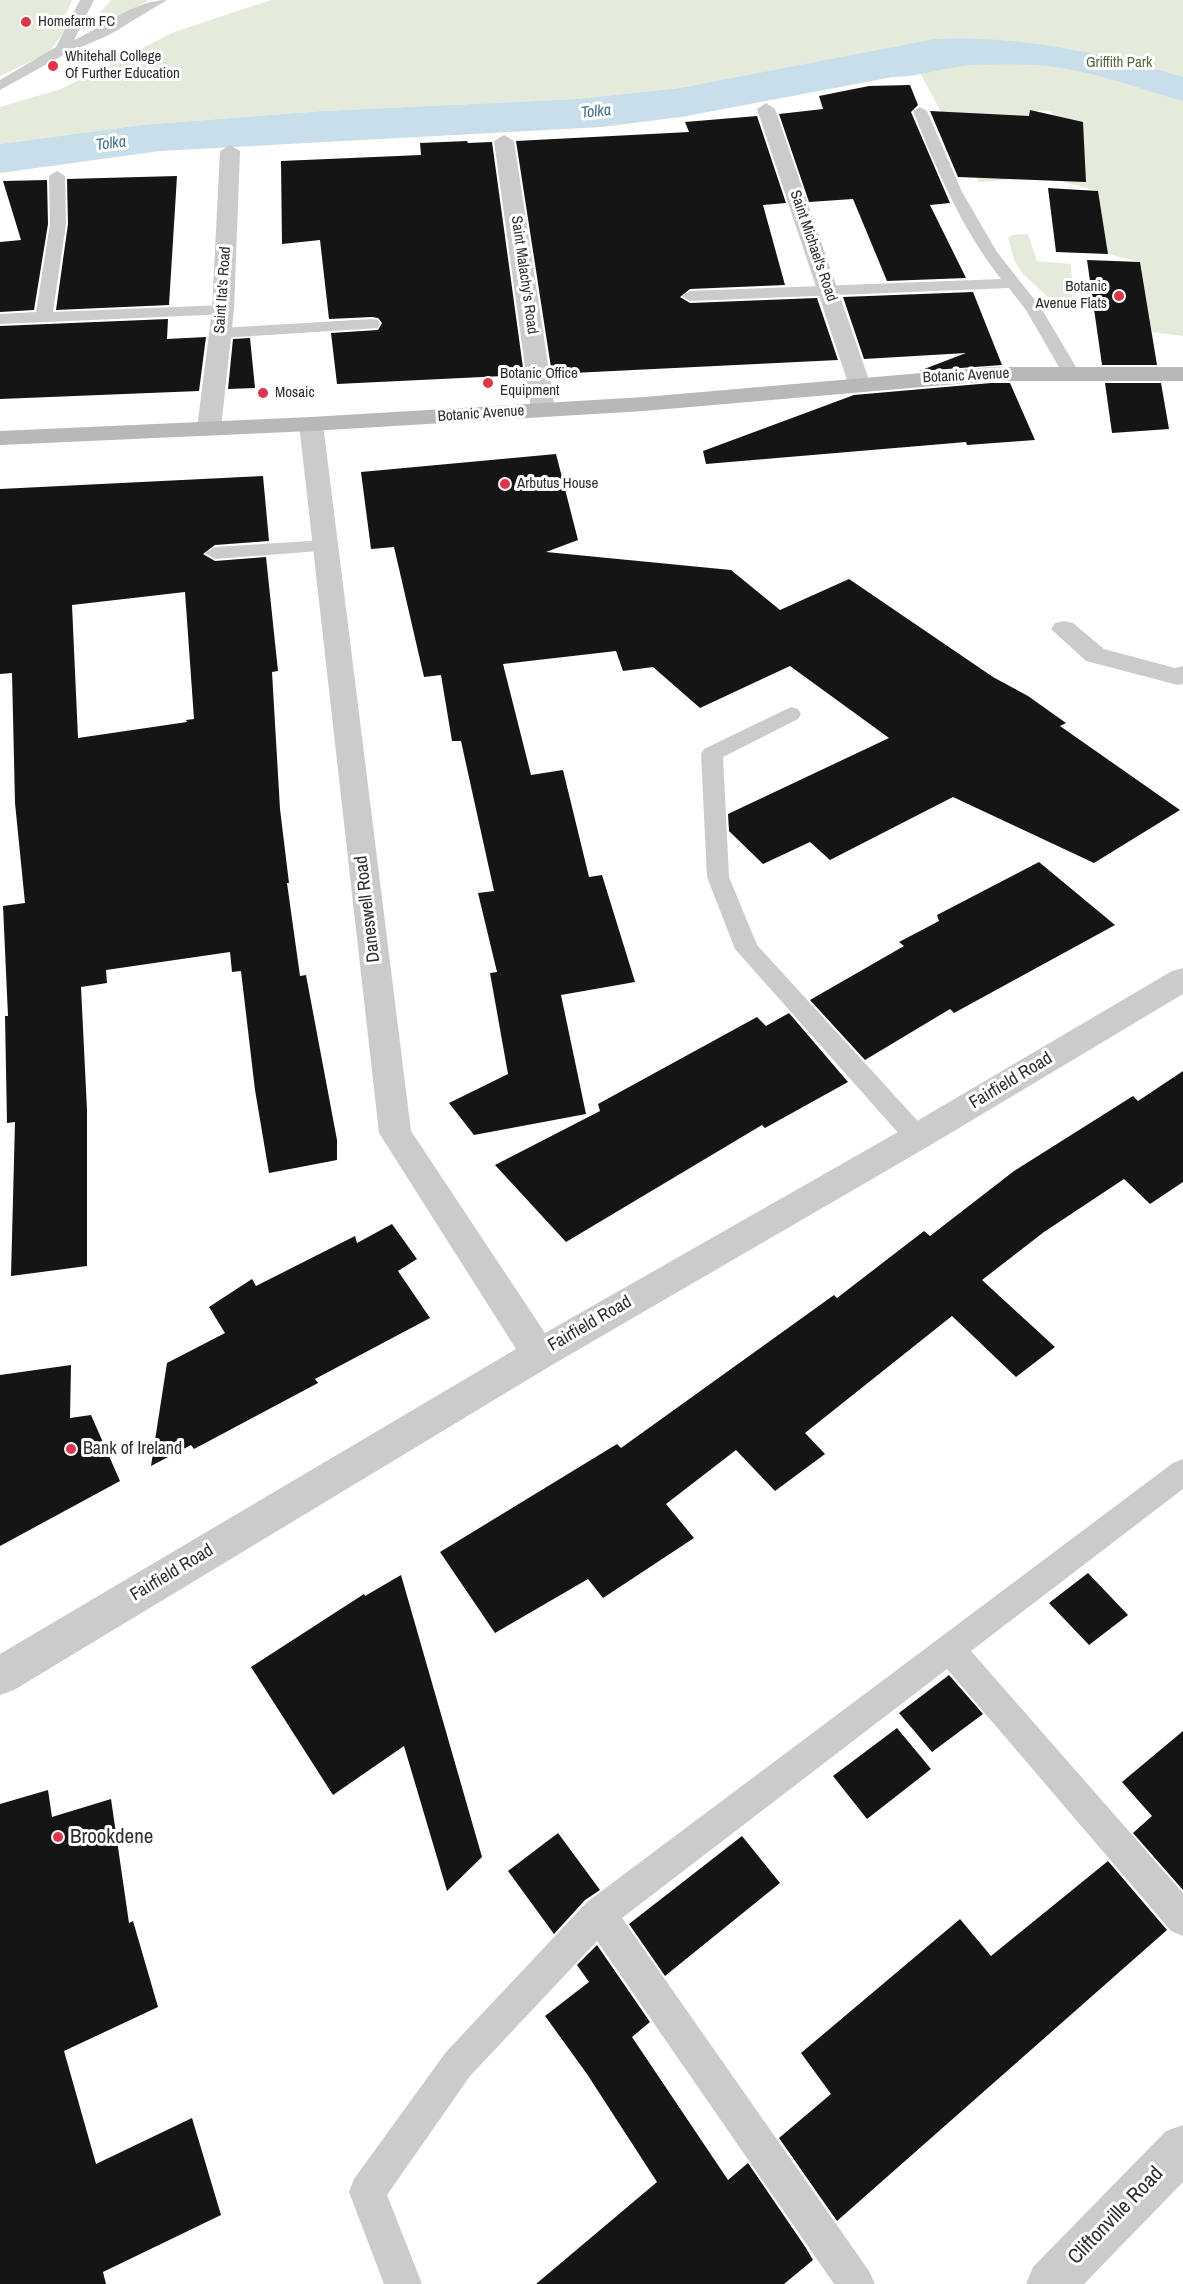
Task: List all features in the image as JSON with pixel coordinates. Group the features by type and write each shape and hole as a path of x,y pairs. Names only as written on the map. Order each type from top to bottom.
{"street":[{"name":"Saint Michael's Road","path":"766,109 859,383"},
{"name":"Saint Malachy's Road","path":"504,141 543,410"},
{"name":"Saint Ita's Road","path":"209,428 223,310 230,151"},
{"name":"Botanic Avenue","path":"0,438 311,424 644,404 859,383 991,374 1070,372 1183,374"},
{"name":"Daneswell Road","path":"311,424 395,1133 539,1354"},
{"path":"1064,629 1095,655 1178,676 1183,674"},
{"name":"Fairfield Road","path":"0,1676 539,1354 917,1137 1183,979"},
{"name":"Cliftonville Road","path":"1050,2284 1183,2148"}],"lane":[{"path":"62,50 87,0"},
{"path":"0,86 62,50 104,32 160,0"},
{"path":"920,111 954,192 990,254 1036,312 1070,372"},
{"path":"44,316 58,224 57,176"},
{"path":"690,296 827,289 1015,284"},
{"path":"0,319 223,310"},
{"path":"221,333 372,324"},
{"path":"215,553 326,546"},
{"path":"791,714 712,754 718,877 747,948 917,1137"},
{"path":"403,2284 367,2192 458,2064 599,1914 1183,1472"},
{"path":"950,1649 1183,1919"},
{"path":"599,1914 856,2284"}],"green space":[{"path":"0,0 72,0 66,14 58,18 72,22 48,53 0,76"},
{"path":"111,0 149,0 112,21 93,20"},
{"name":"Griffith Park","path":"271,0 1183,0 1183,336 1152,332 1140,262 1108,254 1098,191 1064,182 1058,132 1079,132 1083,129 1081,123 1053,118 1051,111 1031,110 1031,118 1009,122 1015,179 979,182 905,45 679,88 578,99 322,111 141,125 0,144 0,107 61,89 174,32"},
{"path":"1028,234 1037,261 1071,264 1073,308 1063,311 1023,274 1015,262 1008,238 1011,235"}],"water":[{"name":"Tolka","path":"967,38 1030,43 1122,60 1183,77 1183,101 1108,79 1051,66 975,65 893,77 681,117 602,127 160,151 0,173 0,144 141,125 322,111 578,99 679,88 935,39"}],"building":[{"path":"910,85 918,105 911,112 950,203 930,205 966,278 887,281 853,199 809,202 779,114 823,109 819,96 869,86"},
{"path":"1030,110 1083,122 1086,182 958,177 930,111 1029,116"},
{"path":"757,116 786,203 763,205 785,285 690,289 680,297 690,303 817,298 838,360 552,374 516,141 689,132 685,122"},
{"path":"467,141 468,143 492,142 524,375 337,384 331,333 378,330 382,323 378,318 372,317 329,319 320,240 282,244 281,161 421,155 420,143"},
{"path":"177,176 169,305 56,310 68,224 67,179"},
{"path":"47,180 48,224 34,310 0,312 0,242 21,240 3,181"},
{"name":"Botanic Avenue Flats","path":"1048,188 1098,191 1108,254 1056,252"},
{"name":"Botanic Avenue Flats","path":"1087,260 1140,262 1157,365 1102,365"},
{"path":"973,292 1002,365 919,371 966,353 864,359 843,297"},
{"path":"168,319 167,339 206,337 199,391 0,399 0,326"},
{"path":"250,338 255,388 228,389 233,339"},
{"path":"1010,383 1035,440 967,445 966,442 706,464 703,451 854,395"},
{"path":"1105,383 1161,383 1169,429 1112,433"},
{"path":"556,454 578,540 546,552 731,570 780,610 849,579 993,677 1028,696 1066,723 1060,726 1180,810 1094,863 953,797 830,860 810,842 763,864 729,831 728,814 889,738 790,666 700,708 653,667 623,671 616,651 503,664 531,775 563,770 589,877 602,875 635,982 561,995 586,1114 474,1135 449,1103 508,1074 490,973 497,972 478,893 494,891 461,741 452,741 441,675 424,677 394,547 371,549 361,472"},
{"path":"263,476 269,541 215,545 203,554 215,561 266,557 278,671 272,672 280,809 289,883 287,883 300,976 306,975 337,1140 337,1160 269,1173 255,1090 241,971 232,972 230,952 106,970 107,983 81,987 87,1110 87,1266 11,1276 15,1122 7,1123 5,1016 8,1016 3,906 25,903 15,803 12,673 0,674 0,489","holes":["185,592 194,719 186,720 187,722 78,738 72,605"]},
{"path":"1039,862 1115,925 954,1013 950,1009 865,1060 810,1000 904,946 899,942 939,921 937,915"},
{"path":"789,1013 848,1082 765,1128 762,1125 566,1242 495,1165 600,1111 598,1104 757,1017 766,1026"},
{"path":"1183,1071 1183,1182 1150,1204 1124,1179 1044,1232 982,1280 1055,1347 1016,1377 952,1316 805,1433 825,1454 775,1491 736,1450 666,1504 694,1538 603,1598 588,1579 495,1633 440,1552 617,1444 621,1448 834,1295 837,1298 924,1231 930,1236 1014,1171 1133,1096 1138,1101"},
{"path":"392,1224 417,1259 398,1271 430,1318 315,1379 318,1383 194,1449 191,1445 151,1466 167,1363 225,1333 209,1307 252,1279 256,1286 355,1236 357,1243"},
{"name":"Bank of Ireland","path":"71,1365 70,1418 91,1415 120,1481 0,1546 0,1375"},
{"path":"1088,1573 1128,1615 1089,1645 1049,1603"},
{"path":"401,1575 482,1857 447,1891 404,1746 333,1795 251,1667 364,1594 365,1596"},
{"path":"949,1675 983,1714 932,1752 899,1713"},
{"path":"897,1728 931,1769 867,1819 833,1776"},
{"path":"1183,1731 1183,1890 1133,1833 1152,1816 1122,1782"},
{"path":"48,1790 52,1817 111,1799 129,1923 133,1921 158,2007 64,2051 96,2164 192,2118 221,2215 103,2272 106,2284 0,2284 0,1804"},
{"path":"558,1833 600,1890 585,1900 554,1934 508,1871"},
{"path":"742,1836 780,1883 665,1976 629,1924"},
{"path":"1108,1861 1167,1930 837,2221 779,2138 831,2094 801,2053 960,1919 991,1956"},
{"path":"597,1945 650,2022 632,2037 728,2180 748,2163 813,2260 784,2284 536,2284 657,2182 587,2074 545,2016 589,1982 577,1965"}],"place":[{"name":"Homefarm FC","path":"26,22"},
{"name":"Whitehall College Of Further Education","path":"53,66"},
{"name":"Botanic Avenue Flats","path":"1119,296"},
{"name":"Botanic Office Equipment","path":"488,383"},
{"name":"Mosaic","path":"263,393"},
{"name":"Arbutus House","path":"505,484"},
{"name":"Bank of Ireland","path":"71,1449"},
{"name":"Brookdene","path":"58,1837"}]}
